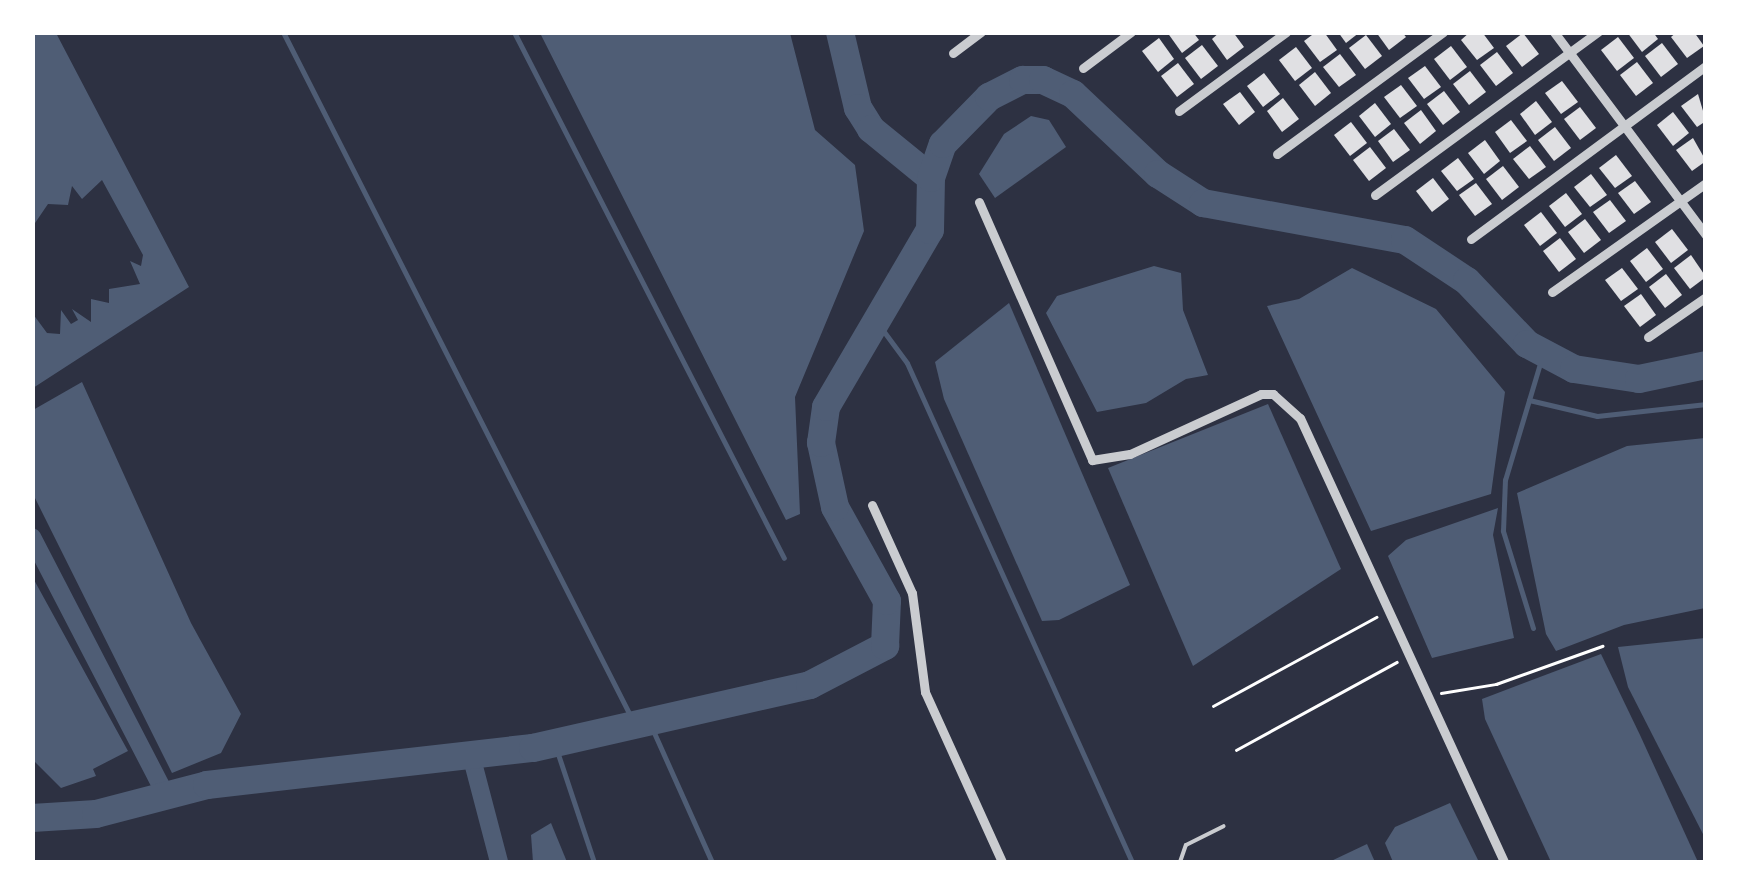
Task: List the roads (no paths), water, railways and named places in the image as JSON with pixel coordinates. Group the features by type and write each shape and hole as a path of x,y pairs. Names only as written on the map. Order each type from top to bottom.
{"street":[{"path":"953,54 980,32"},
{"path":"1083,68 1131,32"},
{"path":"1179,111 1286,32"},
{"path":"1278,154 1444,32"},
{"path":"1554,32 1706,235"},
{"path":"1376,195 1598,32"},
{"path":"1471,239 1706,66"},
{"path":"1552,292 1706,183"},
{"path":"979,202 1086,456 1105,462 1274,394 1300,418 1504,862"},
{"path":"1648,338 1706,297"},
{"path":"872,505 912,593 925,692 1002,862"}],"lane":[{"path":"1180,862 1186,844 1224,826"}],"water":[{"path":"33,32 56,33 189,287 33,388 33,314 47,333 60,334 61,310 71,324 78,320 72,309 91,322 91,299 109,303 109,289 140,284 130,261 141,266 143,255 102,180 82,199 72,186 68,205 48,204 33,226"},
{"path":"540,33 790,33 815,130 855,165 864,231 795,397 800,514 786,520"},
{"path":"1031,116 1049,120 1066,147 995,198 979,174 1004,134"},
{"path":"1154,266 1181,273 1183,310 1208,375 1186,379 1146,403 1097,412 1046,313 1057,296"},
{"path":"1352,268 1436,309 1505,392 1491,494 1371,531 1267,306 1299,299"},
{"path":"1009,303 1130,585 1059,620 1042,621 944,399 935,362"},
{"path":"82,382 191,623 241,714 221,753 172,773 33,494 33,410"},
{"path":"1268,404 1341,569 1193,666 1108,468"},
{"path":"1705,438 1705,608 1624,625 1556,651 1546,634 1517,493 1627,446"},
{"path":"1498,508 1493,535 1514,638 1432,658 1388,556 1406,540"},
{"path":"33,578 128,751 93,769 96,776 61,788 33,760"},
{"path":"1706,638 1705,838 1628,687 1618,647"},
{"path":"1601,654 1698,862 1551,862 1485,719 1482,699"},
{"path":"1450,803 1479,862 1393,862 1385,843 1395,827"},
{"path":"551,823 567,862 533,862 531,835"},
{"path":"1367,844 1375,862 1329,862"}],"waterway":[{"path":"283,32 633,721"},
{"path":"514,32 784,558"},
{"path":"840,32 858,108 871,129 931,178"},
{"path":"32,818 96,814 207,785 533,748 810,685 885,646 887,601 835,507 821,443 826,407 930,230 931,178 943,144 989,97 1023,80 1043,80 1073,94 1158,174 1203,203 1405,240 1467,281 1527,344 1574,369 1639,379 1706,365"},
{"path":"879,325 907,363 1132,862"},
{"path":"1533,628 1503,531 1505,480 1543,353"},
{"path":"1529,400 1597,416 1706,404"},
{"path":"32,537 166,795"},
{"path":"647,717 712,862"},
{"path":"554,742 594,862"},
{"path":"471,755 499,862"}]}
